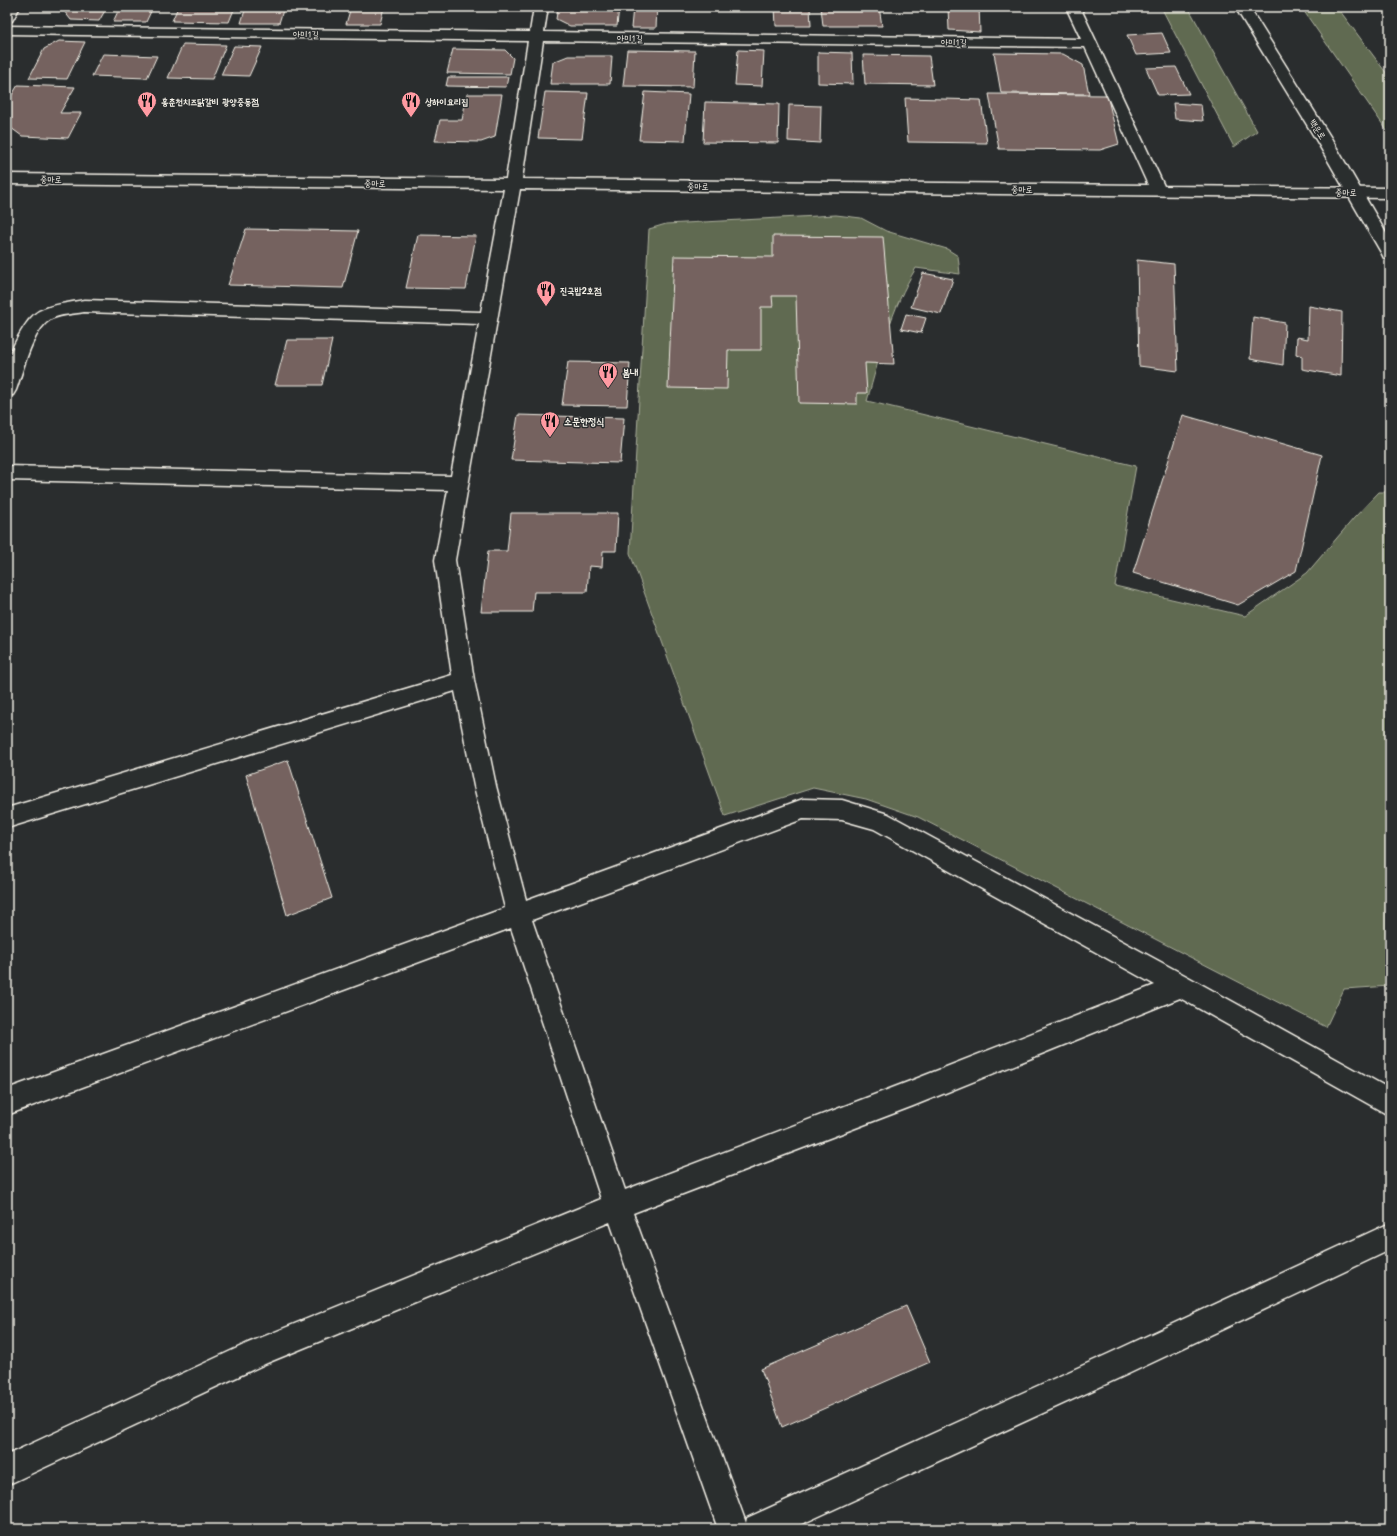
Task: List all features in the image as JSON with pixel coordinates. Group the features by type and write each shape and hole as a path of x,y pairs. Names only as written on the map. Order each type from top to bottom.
{"street":[{"path":"7,18 13,7"},
{"path":"541,7 513,184 445,560 463,680 485,786 518,914 617,1206 734,1529"},
{"path":"1073,7 1158,190"},
{"name":"백운로","path":"1242,7 1356,192 1390,254"},
{"name":"아미1길","path":"7,30 1090,43"},
{"name":"중마로","path":"7,179 1390,193"},
{"path":"7,390 30,330 42,316 84,306 488,318"},
{"path":"7,473 460,483"},
{"path":"7,818 463,680"},
{"path":"7,1102 804,809 842,810 880,821 1181,986 1390,1103"},
{"path":"7,1470 258,1353 617,1206 913,1093 1181,986"},
{"path":"758,1529 1111,1367 1390,1236"}],"green space":[{"path":"1161,7 1188,7 1257,131 1234,147"},
{"path":"1301,7 1337,7 1390,78 1390,135"},
{"path":"836,215 861,218 886,231 947,249 958,256 960,274 916,268 907,284 893,316 867,401 1136,466 1115,586 1245,616 1307,573 1354,518 1379,492 1390,492 1390,986 1344,989 1326,1027 918,817 866,799 813,788 725,816 630,553 649,229 666,224"}],"building":[{"path":"67,7 107,7 99,21 71,20 64,11"},
{"path":"120,7 153,7 146,22 113,22"},
{"path":"178,7 235,7 229,22 172,21"},
{"path":"246,7 284,7 279,23 241,23"},
{"path":"351,7 384,7 380,24 346,24"},
{"path":"558,7 619,7 617,26 570,26 556,19"},
{"path":"633,7 657,7 656,28 631,28"},
{"path":"775,7 810,7 811,26 776,26"},
{"path":"821,7 879,7 882,26 823,26"},
{"path":"948,7 979,7 980,32 949,30"},
{"path":"1162,33 1171,53 1136,55 1127,35"},
{"path":"59,41 85,42 67,79 29,78 44,49"},
{"path":"183,44 226,45 212,79 168,78"},
{"path":"234,46 262,47 249,76 221,75"},
{"path":"453,49 505,50 513,58 510,74 447,73"},
{"path":"627,50 695,51 693,87 623,86"},
{"path":"738,50 764,51 762,86 735,85"},
{"path":"818,52 852,53 853,84 818,83"},
{"path":"994,53 1063,54 1083,65 1089,94 1001,93"},
{"path":"103,54 157,56 147,78 92,76"},
{"path":"863,55 929,56 933,85 865,84"},
{"path":"568,56 612,56 610,84 550,84 553,62"},
{"path":"1176,67 1189,94 1158,95 1146,68"},
{"path":"448,77 508,77 506,87 446,86"},
{"path":"18,85 75,87 60,113 81,113 68,138 22,136 7,125 7,103"},
{"path":"545,92 588,93 582,139 538,138"},
{"path":"645,92 689,94 685,141 639,140"},
{"path":"467,94 502,94 495,137 481,142 435,141 440,120 462,120"},
{"path":"989,94 1107,95 1119,144 1100,150 999,149"},
{"path":"905,98 981,100 987,143 908,142"},
{"path":"705,102 779,104 778,143 703,142"},
{"path":"1173,103 1201,105 1203,121 1175,119"},
{"path":"789,105 821,106 820,143 788,141"},
{"path":"246,229 358,231 343,288 228,285"},
{"path":"418,235 476,236 466,289 406,288"},
{"path":"773,236 883,237 894,364 865,363 867,393 857,393 857,404 799,403 796,296 772,296 773,307 761,307 761,350 728,350 727,389 668,388 674,256 773,257"},
{"path":"1137,260 1174,264 1178,371 1139,366"},
{"path":"923,273 953,279 941,314 911,307"},
{"path":"1309,306 1342,312 1341,376 1302,369 1302,356 1296,354 1297,337 1308,339"},
{"path":"906,314 926,318 921,333 901,329"},
{"path":"1253,317 1285,323 1283,365 1250,359"},
{"path":"287,340 332,340 322,385 275,385"},
{"path":"568,362 630,363 627,406 562,405"},
{"path":"518,415 624,418 620,463 511,460"},
{"path":"1183,415 1322,455 1296,571 1238,605 1133,573"},
{"path":"511,513 618,513 616,551 603,551 602,567 589,566 587,592 534,592 532,612 481,612 488,551 507,551"},
{"path":"288,760 332,898 287,915 246,775"},
{"path":"906,1306 930,1362 782,1427 761,1369"}],"place":[{"name":"홍춘천치즈닭갈비 광양중동점","path":"147,118"},
{"name":"상하이요리집","path":"411,118"},
{"name":"진국밥2호점","path":"546,307"},
{"name":"봄내","path":"608,389"},
{"name":"소문한정식","path":"550,438"}]}
